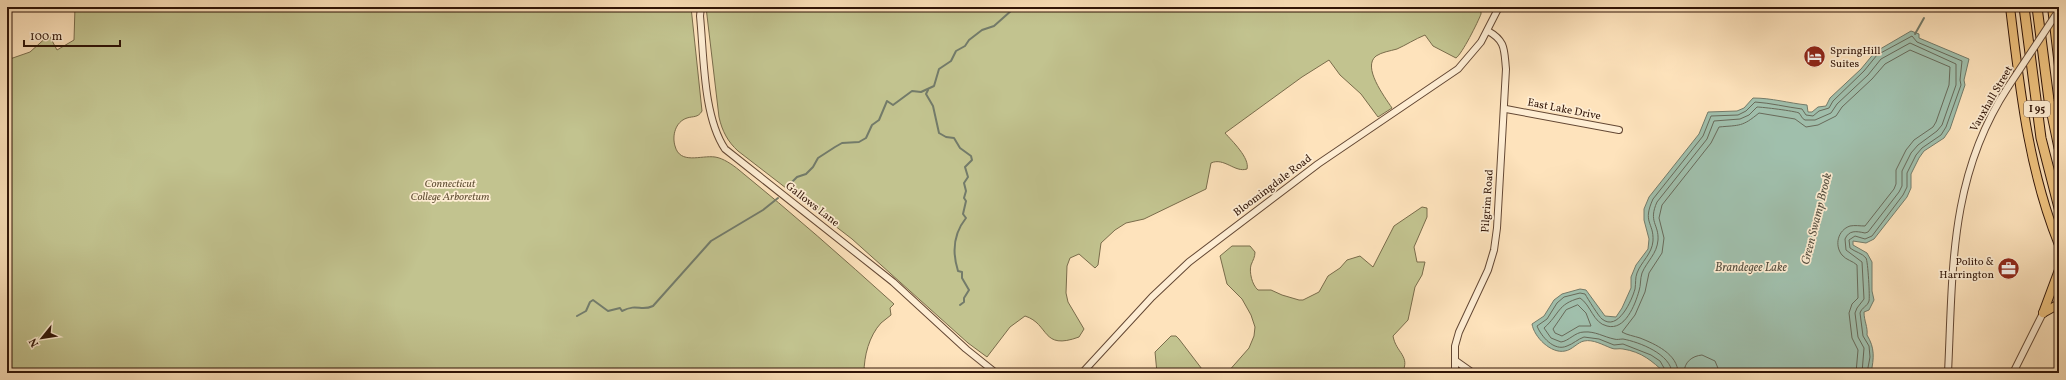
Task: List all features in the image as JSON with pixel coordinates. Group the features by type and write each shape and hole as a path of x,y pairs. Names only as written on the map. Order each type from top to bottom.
{"highway":[{"name":"I 95","path":"2024,7 2041,133 2059,208"},
{"name":"I 95","path":"2037,7 2049,100 2059,148"}],"main road":[{"path":"2010,7 2022,108 2029,147 2045,207 2059,245"},
{"path":"2052,7 2059,66"},
{"path":"2044,313 2059,270"},
{"path":"2044,313 2059,304"}],"street":[{"name":"Gallows Lane","path":"701,7 700,16 710,114 718,139 725,150 893,282 966,349 996,373"},
{"name":"Bloomingdale Road","path":"1082,373 1174,274 1318,164 1458,69 1469,58 1488,30 1499,7"},
{"name":"Vauxhall Street","path":"1948,373 1954,251 1961,199 1969,167 1990,117 2059,10"},
{"name":"Pilgrim Road","path":"1455,373 1455,346 1459,332 1488,270 1494,250 1506,109 1506,69 1504,46 1501,40 1488,30"},
{"name":"East Lake Drive","path":"1506,109 1619,130"},
{"path":"2012,373 2044,313"},
{"path":"1456,361 1473,373"}],"green space":[{"name":"Connecticut College Arboretum","path":"75,7 691,7 702,111 697,116 683,120 677,126 674,134 674,142 678,152 681,155 692,158 715,157 728,162 737,168 894,304 890,308 891,315 881,323 870,340 866,353 864,373 7,373 7,60 30,52 49,35 57,50 74,40"},
{"path":"706,7 1473,7 1481,11 1481,14 1466,44 1456,58 1433,46 1425,35 1397,49 1376,56 1372,61 1371,67 1373,74 1376,82 1392,108 1378,117 1361,94 1340,75 1329,60 1302,77 1225,133 1243,155 1246,160 1247,169 1238,169 1220,162 1211,163 1206,189 1144,219 1126,223 1115,230 1101,243 1098,265 1095,268 1079,254 1070,258 1067,266 1066,293 1068,302 1084,329 1079,337 1058,341 1052,339 1039,325 1025,316 1010,327 987,357 968,343 852,239 731,144 724,132 719,117"},
{"path":"1422,207 1427,208 1427,217 1414,247 1417,262 1425,262 1422,275 1415,287 1408,320 1393,336 1405,362 1402,373 1227,373 1249,348 1254,336 1255,327 1251,315 1242,299 1227,284 1220,256 1232,246 1250,246 1255,252 1250,268 1251,275 1254,285 1258,290 1271,290 1282,295 1303,300 1319,292 1328,276 1340,268 1347,260 1360,256 1373,267 1394,226"},
{"path":"1171,336 1176,336 1179,339 1205,373 1157,373 1155,352"}],"water":[{"name":"Brandegee Lake","path":"1911,31 1919,34 1919,38 1969,59 1964,80 1965,85 1950,129 1944,138 1924,151 1919,158 1911,174 1911,188 1907,197 1874,239 1866,243 1853,241 1853,245 1867,253 1872,262 1872,291 1874,300 1869,310 1864,312 1867,335 1870,340 1873,353 1871,373 1709,373 1702,370 1695,373 1665,373 1646,358 1630,350 1612,349 1591,341 1582,342 1565,351 1554,350 1544,344 1533,329 1532,324 1544,316 1554,300 1562,294 1580,289 1586,290 1605,316 1616,317 1631,288 1631,277 1636,265 1648,249 1649,239 1644,220 1644,209 1649,197 1699,134 1708,112 1737,111 1744,108 1753,98 1807,105 1808,112 1812,112 1818,107 1826,106 1830,98 1861,69 1875,52"}],"waterway":[{"path":"789,185 797,177 806,174 813,167 818,158 835,147 842,143 859,142 866,138 872,125 879,120 887,101 893,105 912,91 921,92 934,86 939,69 951,61 956,51 965,46 969,40 982,30 994,26 1012,10 1018,7"},
{"name":"Green Swamp Brook","path":"1915,34 1924,18"},
{"path":"928,90 926,94 933,106 939,133 946,137 954,138 960,148 971,156 972,160 965,167 968,177 964,183 966,191 964,198 966,201 963,214 966,218 959,230 955,243 955,257 958,271 962,272 962,278 969,290 964,298 964,302 960,305"},
{"path":"577,316 586,311 590,302 593,300 608,311 620,308 622,311 635,307 649,308 653,306 711,241 763,210 778,198"}],"place":[{"name":"SpringHill Suites","path":"1814,57"},
{"name":"Polito & Harrington","path":"2009,268"}]}
